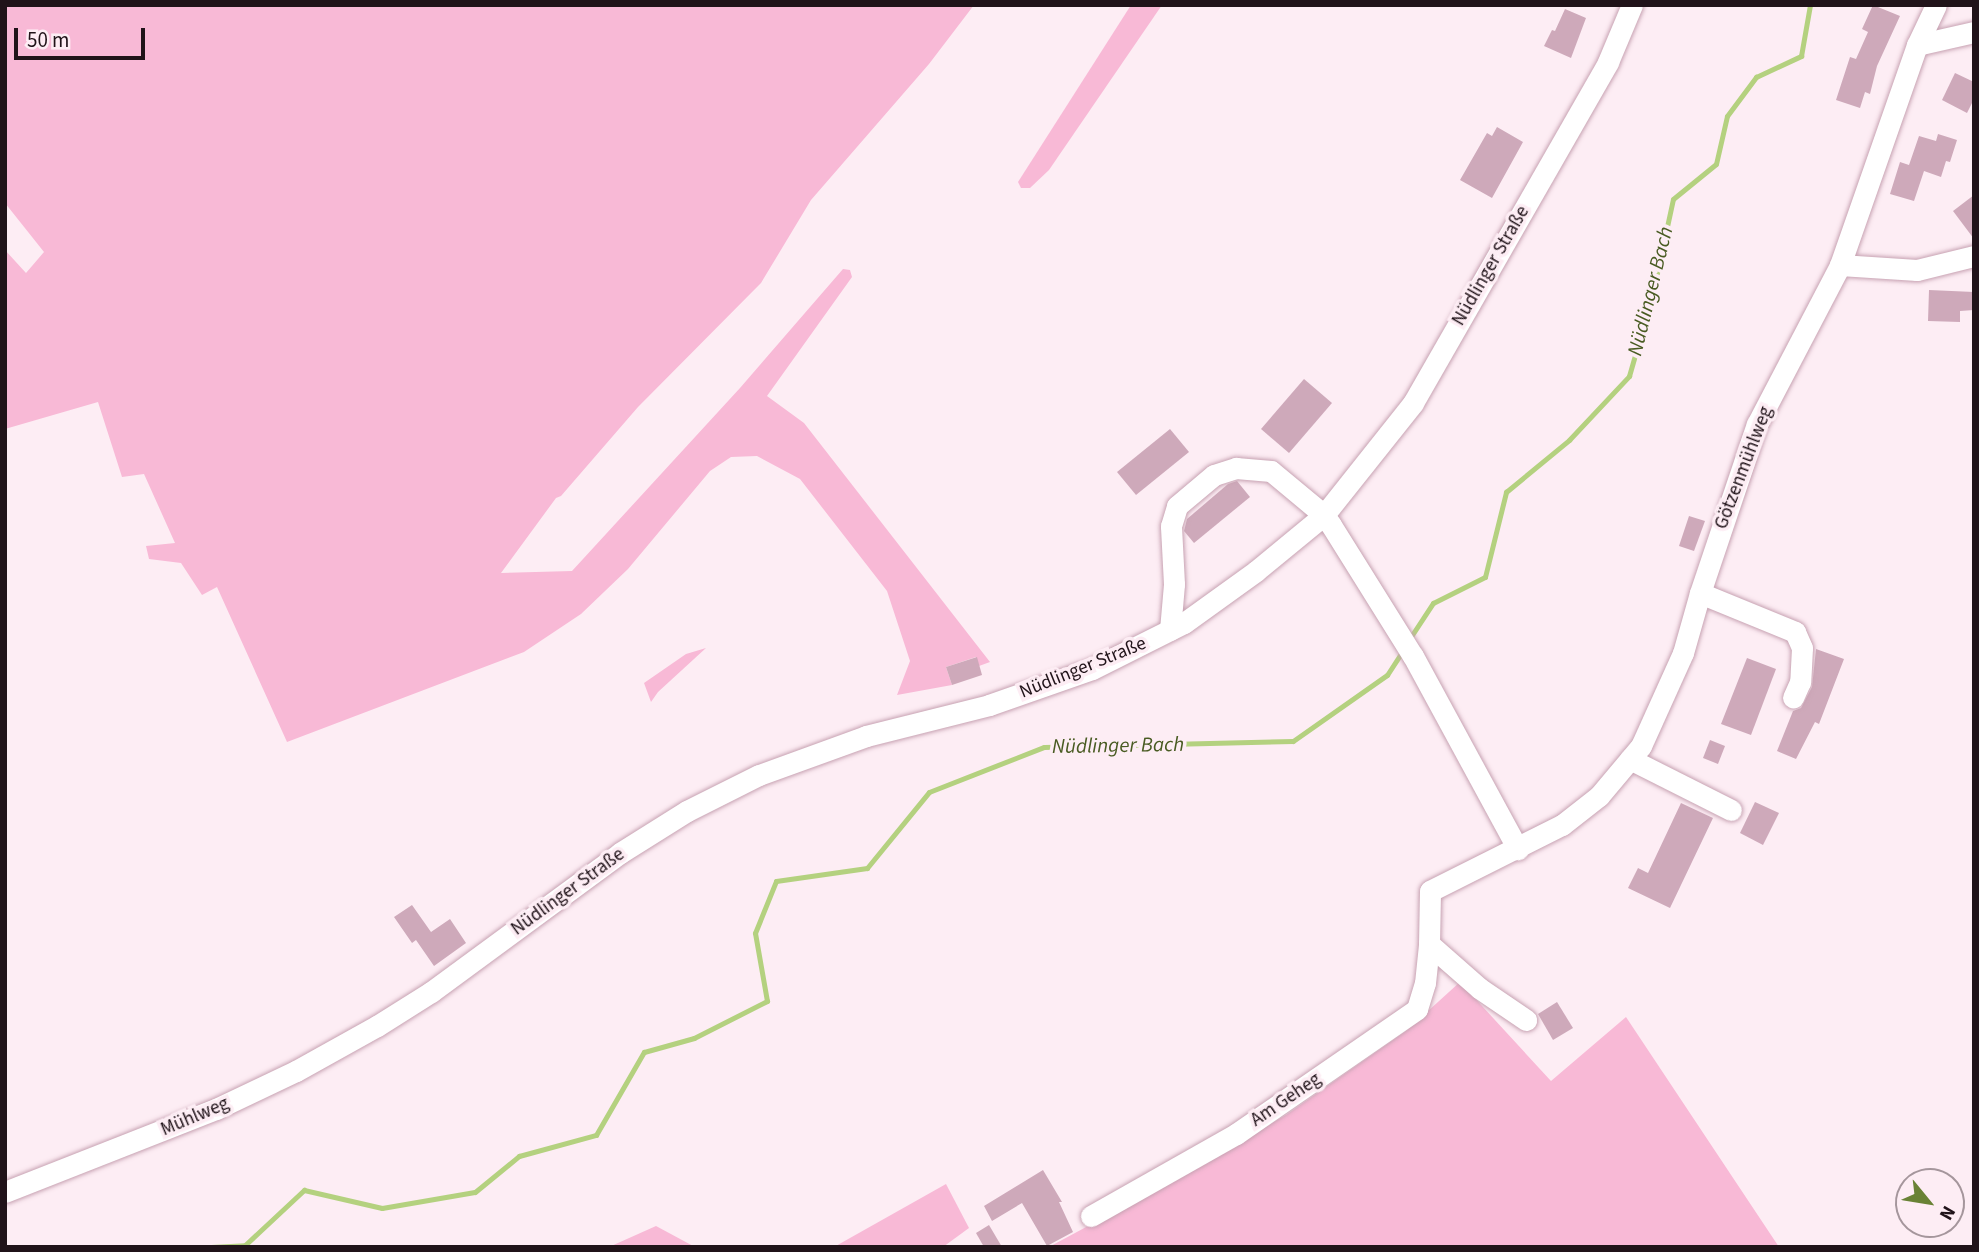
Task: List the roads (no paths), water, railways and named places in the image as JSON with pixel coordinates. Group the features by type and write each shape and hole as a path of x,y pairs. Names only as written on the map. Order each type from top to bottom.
{"street":[{"name":"Nüdlinger Straße","path":"377,1026 431,992 620,853 687,811 759,775 866,736 989,705 1092,669 1170,630 1256,571 1324,514 1413,403 1608,62 1632,5"},
{"name":"Götzenmühlweg","path":"1430,891 1562,825 1599,796 1641,746 1683,653 1756,424 1840,265 1917,45 1936,5"},
{"path":"1917,45 1974,32"},
{"path":"1840,265 1917,270 1974,256"},
{"path":"1170,630 1174,584 1171,526 1177,506 1214,475 1236,468 1271,471 1324,514 1413,656 1518,849"},
{"path":"1700,593 1795,632 1802,648 1800,682 1793,698"},
{"path":"1630,759 1731,810"},
{"name":"Am Geheg","path":"1091,1216 1236,1134 1417,1009 1424,983 1429,944 1430,891"},
{"path":"1429,944 1479,988 1526,1020"},
{"name":"Mühlweg","path":"5,1192 216,1108 296,1071 377,1026"}],"waterway":[{"name":"Nüdlinger Bach","path":"1410,638 1433,603 1485,577 1506,492 1569,440 1629,376 1652,296 1673,199 1716,164 1727,116 1756,77 1801,56 1810,5"},
{"name":"Nüdlinger Bach","path":"211,1247 245,1245 304,1190 382,1208 475,1192 519,1156 596,1135 644,1052 694,1038 767,1001 755,933 776,881 867,868 929,792 1044,747 1293,741 1387,675 1403,650"}]}
